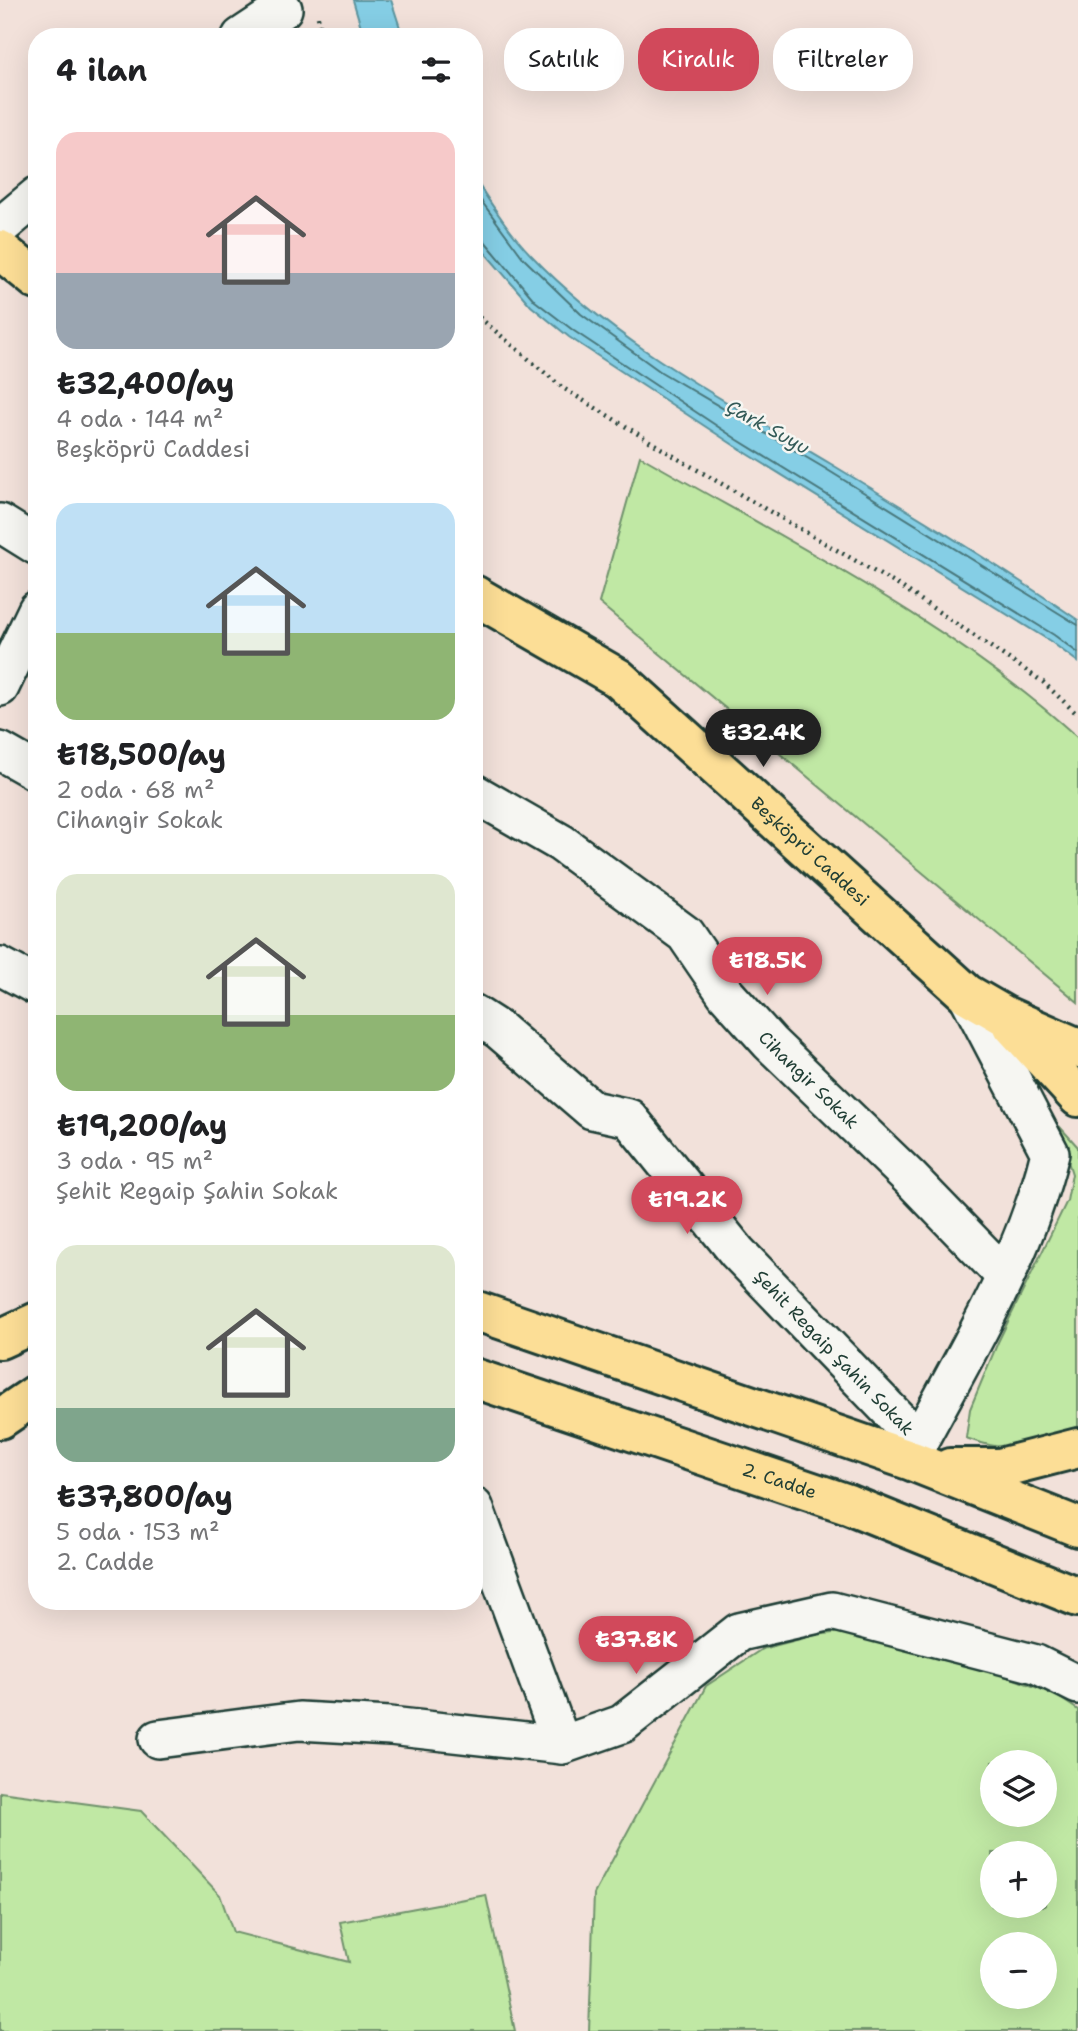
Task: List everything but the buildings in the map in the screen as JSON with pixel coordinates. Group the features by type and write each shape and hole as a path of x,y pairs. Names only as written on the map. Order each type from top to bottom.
{"main road":[{"path":"0,250 28,273"},
{"name":"Beşköprü Caddesi","path":"483,600 618,678 967,994 1005,1016 1078,1048"},
{"name":"Beşköprü Caddesi","path":"1005,1016 1078,1097"},
{"path":"483,1313 919,1457 1078,1527"},
{"path":"0,1339 28,1326"},
{"name":"2. Cadde","path":"483,1381 848,1504 1078,1597"},
{"path":"0,1419 28,1400"},
{"path":"919,1457 1000,1468 1078,1448"}],"street":[{"path":"254,28 283,9"},
{"path":"0,227 28,204"},
{"path":"0,523 28,540"},
{"path":"0,687 28,629"},
{"path":"0,751 28,767"},
{"name":"Cihangir Sokak","path":"483,798 561,843 685,934 726,993 770,1043 910,1178 1004,1275"},
{"path":"0,966 28,981"},
{"path":"919,1457 988,1314 1041,1193 1050,1153 967,994"},
{"name":"Şehit Regaip Şahin Sokak","path":"483,1020 499,1030 592,1110 629,1118 737,1252 919,1457"},
{"path":"483,1531 562,1745"},
{"path":"159,1739 299,1721 390,1726 562,1745 622,1724 739,1632 832,1611 1036,1664 1078,1685"}],"path":[{"path":"483,321 563,388 682,461 903,588 1042,681 1078,715"}],"green space":[{"path":"640,456 867,585 922,620 1029,696 1078,738 1078,1002 599,603"},
{"path":"1060,1127 1078,1147 1078,1432 1022,1447 983,1444 966,1438 970,1409 998,1342 1067,1201 1072,1174 1058,1130"},
{"path":"878,1628 1054,1694 1078,1710 1078,2031 589,2031 594,1894 706,1686 762,1649 815,1635"},
{"path":"0,1792 141,1811 220,1895 233,1932 349,1962 340,1922 486,1895 515,2031 0,2031"}],"water":[{"path":"353,0 391,0 400,28 361,28"},
{"name":"Çark Suyu","path":"483,191 508,228 531,255 599,317 636,344 713,394 956,540 1078,620 1078,662 1050,641 735,446 569,337 531,306 483,250"}]}
